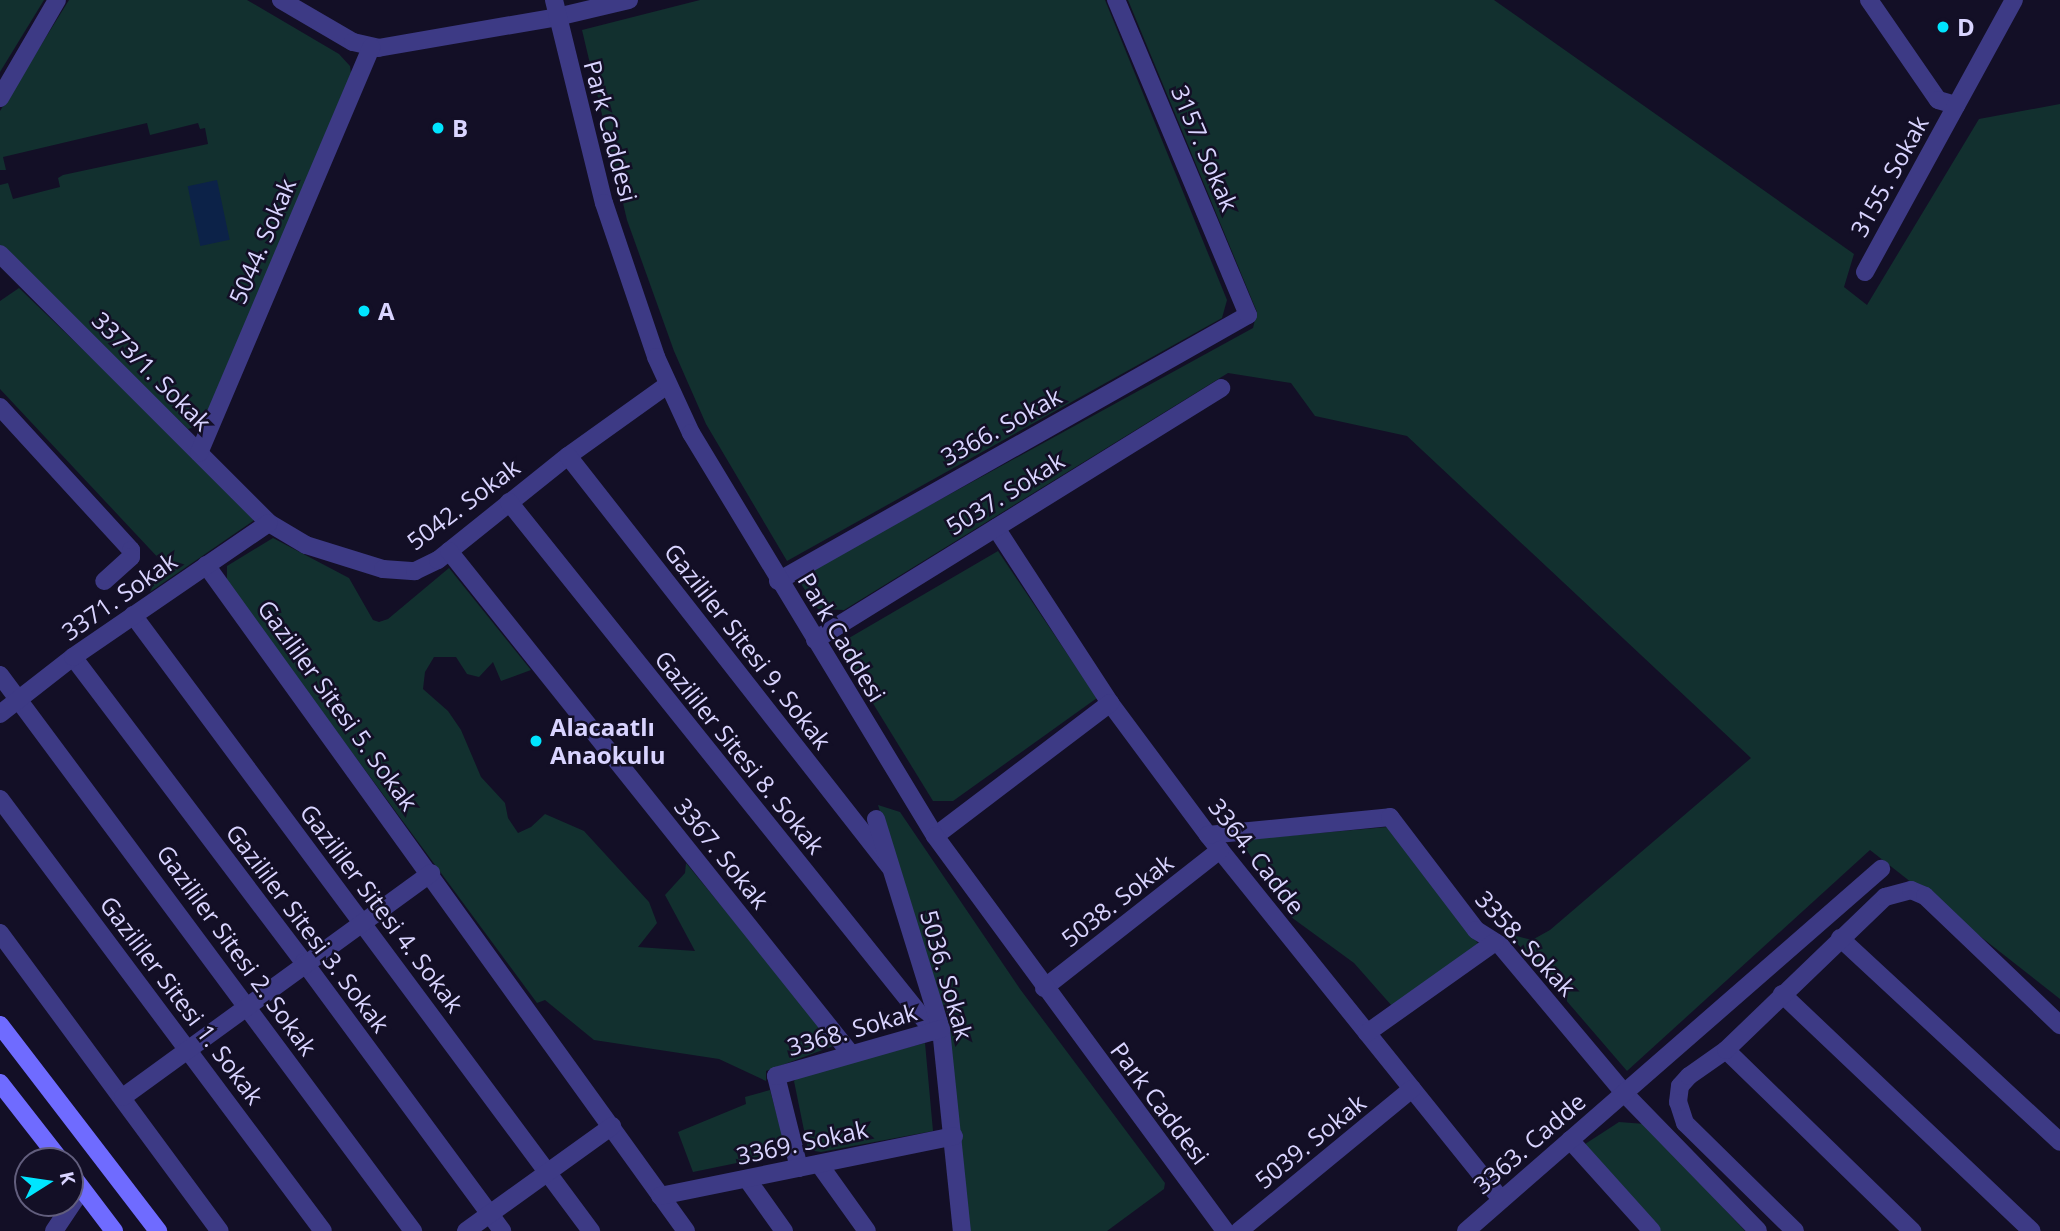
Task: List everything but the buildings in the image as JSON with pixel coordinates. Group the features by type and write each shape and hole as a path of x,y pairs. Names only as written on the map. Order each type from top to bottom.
{"main road":[{"path":"0,1025 158,1231"},
{"path":"0,1083 50,1147"},
{"path":"84,1192 114,1231"}],"street":[{"path":"0,98 57,0"},
{"path":"281,0 353,42 371,47 395,46 555,8 629,0"},
{"name":"3157. Sokak","path":"1116,0 1248,315"},
{"path":"1869,0 1938,100 1956,105"},
{"name":"3155. Sokak","path":"1865,272 2014,0"},
{"name":"Park Caddesi","path":"555,8 604,203 667,385 716,478 935,836 1225,1231"},
{"name":"5044. Sokak","path":"199,453 371,47"},
{"name":"3373/1. Sokak","path":"0,254 269,523"},
{"name":"3366. Sokak","path":"778,581 1248,315"},
{"name":"5042. Sokak","path":"269,523 306,545 400,572 428,566 568,456 667,385"},
{"name":"5037. Sokak","path":"815,640 1221,388"},
{"path":"0,407 131,550 131,557 104,581"},
{"name":"Gazililer Sitesi 9. Sokak","path":"568,456 890,867"},
{"name":"Gazililer Sitesi 8. Sokak","path":"509,502 937,1030"},
{"name":"3371. Sokak","path":"0,714 73,657 269,523"},
{"name":"3364. Cadde","path":"996,528 1110,703 1208,835 1501,1200"},
{"name":"3367. Sokak","path":"449,551 851,1054"},
{"name":"Gazililer Sitesi 5. Sokak","path":"206,565 685,1231"},
{"name":"Gazililer Sitesi 4. Sokak","path":"133,615 591,1231"},
{"name":"Gazililer Sitesi 3. Sokak","path":"73,657 304,962 502,1231"},
{"name":"Gazililer Sitesi 2. Sokak","path":"0,675 413,1231"},
{"path":"935,836 1110,703"},
{"name":"Gazililer Sitesi 1. Sokak","path":"0,799 323,1231"},
{"name":"3358. Sokak","path":"1208,835 1390,817 1476,930 1494,942 1624,1093 1758,1231"},
{"name":"5036. Sokak","path":"876,819 937,1030 954,1136 962,1231"},
{"name":"5038. Sokak","path":"1044,988 1220,850"},
{"name":"3363. Cadde","path":"1466,1231 1881,869"},
{"path":"122,1097 304,962 430,873"},
{"path":"1795,1231 1685,1123 1679,1111 1680,1086 1689,1076 1726,1050 1840,937 1885,897 1911,890 1925,896 2060,1025"},
{"path":"0,933 219,1231"},
{"path":"1840,937 2060,1142"},
{"path":"1367,1033 1494,942"},
{"path":"1782,994 2032,1231"},
{"name":"3368. Sokak","path":"799,1168 776,1076 937,1030"},
{"path":"1726,1050 1912,1231"},
{"name":"5039. Sokak","path":"1239,1231 1412,1090"},
{"path":"466,1231 612,1126"},
{"name":"3369. Sokak","path":"660,1196 954,1136"},
{"path":"1570,1140 1652,1231"},
{"path":"819,1164 867,1231"},
{"path":"747,1179 784,1231"}],"green space":[{"path":"0,0 44,0 0,72"},
{"path":"69,0 247,0 339,54 350,66 352,80 203,424 188,429 0,248 0,185 8,183 13,199 60,187 58,178 63,175 208,144 205,128 200,129 198,123 150,135 147,123 3,157 6,170 0,170 0,111"},
{"path":"700,0 1105,0 1227,300 1222,318 787,561 706,424 674,351 627,220 582,30"},
{"path":"1128,0 1494,0 1854,254 1844,287 1867,305 1979,119 2060,104 2060,999 1870,850 1627,1071 1509,934 1532,940 1550,930 1751,758 1407,436 1315,416 1291,383 1228,373 844,610 818,609 797,578 1253,328 1257,312"},
{"path":"19,288 253,513 253,521 150,592 163,563 0,389 0,301"},
{"path":"273,538 349,578 373,620 379,622 388,619 449,568 531,670 501,681 493,662 479,677 467,674 456,657 434,657 425,672 423,689 448,711 461,730 481,777 505,803 508,818 518,833 531,827 545,814 584,831 649,902 657,923 638,947 695,951 665,895 685,873 686,863 836,1045 766,1071 766,1081 719,1059 594,1040 545,1000 537,1003 227,583 227,566"},
{"path":"998,551 1097,698 953,801 933,801 837,645"},
{"path":"878,805 900,812 1020,989 1165,1183 1164,1189 1107,1231 968,1231 946,1018 949,1014 938,1006 935,986"},
{"path":"1388,827 1480,946 1392,1006 1354,963 1291,917 1240,840"},
{"path":"925,1043 933,1131 821,1152 808,1150 794,1081 801,1075"},
{"path":"770,1090 784,1141 759,1148 761,1158 693,1172 678,1132 746,1104 745,1097"},
{"path":"1619,1122 1645,1124 1745,1231 1659,1231 1582,1146"}],"water":[{"path":"217,180 230,240 200,246 188,186"}],"place":[{"name":"D","path":"1943,27"},
{"name":"B","path":"438,128"},
{"name":"A","path":"364,311"},
{"name":"Alacaatlı Anaokulu","path":"536,741"}]}
